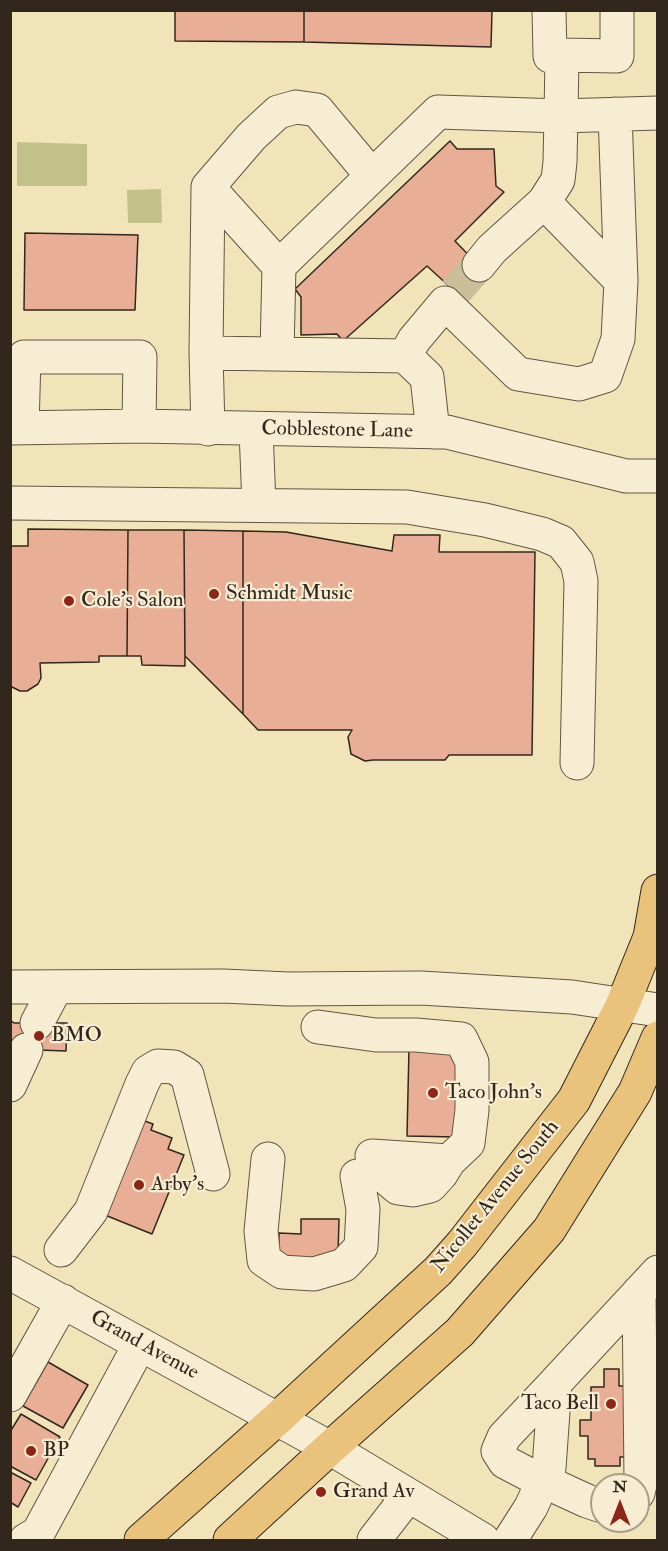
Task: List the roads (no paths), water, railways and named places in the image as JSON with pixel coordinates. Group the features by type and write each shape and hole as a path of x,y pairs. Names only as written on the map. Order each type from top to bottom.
{"main road":[{"name":"Nicollet Avenue South","path":"141,1540 438,1271 462,1244 574,1100 622,1006 650,937 657,891"},
{"path":"230,1540 460,1332 549,1230 635,1092 657,1038"}],"street":[{"path":"549,10 550,56 617,56 617,10"},
{"path":"479,265 492,249 544,202 558,180 562,55"},
{"path":"208,429 206,353 208,187 251,137 278,112 296,107 317,110 372,176"},
{"path":"279,266 438,112 561,116 657,113"},
{"path":"405,356 414,340 450,298 518,374 579,384 605,376 618,339 621,281 615,114"},
{"path":"208,187 279,266 277,354"},
{"path":"544,202 621,281"},
{"path":"206,353 405,356 427,376 433,432"},
{"path":"16,428 24,357 140,357 139,426"},
{"name":"Cobblestone Lane","path":"16,428 139,426 447,432 626,476 657,476"},
{"path":"256,430 259,505"},
{"path":"10,503 407,507 485,520 543,534 561,542 577,562 581,581 577,763"},
{"path":"10,987 421,988 572,997 657,1010"},
{"path":"10,1085 56,987"},
{"path":"268,1159 261,1231 264,1260 282,1272 314,1274 344,1265 361,1247 365,1166 449,1161 468,1143 472,1110 472,1062 461,1039 416,1035 376,1035 318,1027"},
{"path":"61,1250 91,1211 142,1084 148,1072 158,1066 174,1067 188,1075 213,1174"},
{"name":"Grand Avenue","path":"10,1273 330,1448 483,1540"},
{"path":"590,1502 506,1461 498,1451 504,1437 648,1282"},
{"path":"641,1473 648,1282"},
{"path":"10,1395 63,1301"},
{"path":"26,1540 39,1533 140,1344"},
{"path":"510,1540 531,1507 549,1468 555,1383"},
{"path":"374,1540 408,1496"}],"tunnel":[{"path":"455,292 479,265"}],"place":[{"name":"Schmidt Music","path":"214,594"},
{"name":"Cole's Salon","path":"69,601"},
{"name":"BMO","path":"39,1036"},
{"name":"Taco John's","path":"433,1093"},
{"name":"Arby's","path":"139,1185"},
{"name":"Taco Bell","path":"611,1404"},
{"name":"BP","path":"31,1451"},
{"name":"Grand Av","path":"321,1492"}]}
